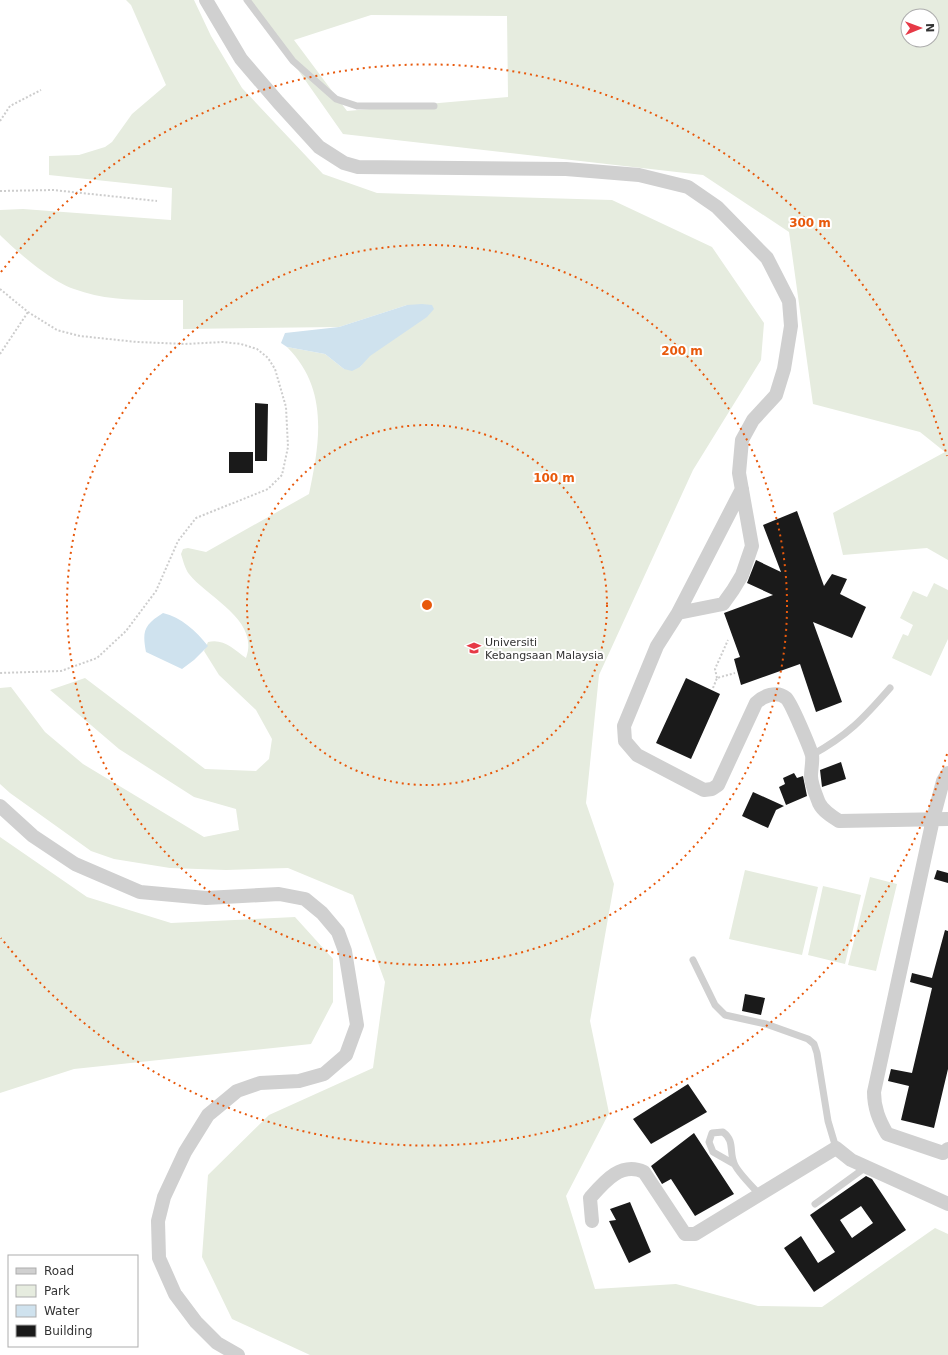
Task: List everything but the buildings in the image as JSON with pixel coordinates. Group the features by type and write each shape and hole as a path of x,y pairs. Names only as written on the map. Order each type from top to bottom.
{"street":[{"path":"206,0 241,59 319,146 344,163 358,167 566,169 639,175 688,187 717,207 767,258 789,301 791,326 784,369 776,395 753,420 742,440 739,473 752,546 742,575 723,604 678,614"},
{"path":"742,489 678,614 657,646 624,726 625,741 636,755 704,790 712,789 718,785 756,703 762,697 779,695 787,698 812,755 810,779 820,804 829,815 839,821 948,819"},
{"path":"948,773 943,781 933,819 874,1092 874,1103 879,1119 888,1134 933,1151 943,1153 948,1149"},
{"path":"0,806 33,836 75,864 140,892 206,898 279,894 305,900 322,913 338,932 345,952 357,1025 346,1055 324,1074 299,1082 260,1083 237,1091 208,1115 185,1152 164,1197 159,1215 159,1258 175,1294 196,1322 217,1343 238,1355"},
{"path":"592,1221 590,1198 607,1178 630,1168 644,1172 685,1234 690,1235 741,1208 836,1148 851,1160 948,1204"}],"lane":[{"path":"247,0 293,61 336,99 357,106 434,106"},
{"path":"812,755 837,741 862,720 890,688"},
{"path":"693,960 715,1005 725,1015 773,1027 808,1039 814,1044 818,1053 828,1121 836,1148"},
{"path":"734,1164 731,1142 728,1136 723,1132 712,1133 709,1142 713,1152 734,1164 760,1195"},
{"path":"815,1204 866,1167"}],"path":[{"path":"0,121 10,106 42,90"},
{"path":"0,191 53,190 157,201"},
{"path":"0,289 28,312 57,330 80,336 137,342 185,344 223,342 241,344 257,349 268,358 275,369 286,407 288,447 282,475 268,489 196,518 178,541 156,590 126,630 97,658 61,671 0,673"},
{"path":"0,354 28,312"},
{"path":"714,688 717,678 715,668 728,640"},
{"path":"717,678 735,673"}],"green space":[{"path":"126,0 194,0 211,36 242,88 323,174 377,193 612,200 712,247 764,323 761,360 693,470 599,675 586,803 614,884 590,1021 609,1113 566,1196 595,1289 676,1284 758,1306 822,1307 935,1228 948,1234 948,1355 310,1355 232,1319 202,1257 208,1175 269,1115 373,1068 385,982 353,895 288,868 226,870 170,868 114,859 91,851 10,793 0,784 0,688 11,687 45,732 83,764 204,837 239,830 236,809 194,797 119,749 50,690 85,678 205,769 256,771 269,759 272,739 256,710 219,675 204,651 208,642 219,642 228,645 246,658 248,644 246,632 230,611 197,583 189,574 181,554 183,549 188,548 206,552 309,494 316,455 318,417 310,380 300,363 287,347 325,354 344,369 360,367 407,305 339,327 183,329 183,300 141,300 114,298 74,289 55,280 45,273 0,235 0,210 23,209 171,220 172,188 49,175 49,156 79,155 105,147 112,142 132,114 166,85 131,5"},
{"path":"249,0 948,0 948,560 927,548 843,555 833,513 945,452 920,432 813,404 789,232 703,175 343,134","holes":["371,15 507,16 508,97 347,111 294,40"]},
{"path":"934,583 948,590 948,639 931,676 892,658 903,634 908,636 913,625 900,618 913,591 927,597"},
{"path":"0,837 87,897 171,923 295,917 333,959 333,1002 311,1044 74,1069 0,1093"},
{"path":"745,870 818,887 802,955 729,939"},
{"path":"870,877 897,884 876,971 848,965"},
{"path":"823,886 861,895 845,964 808,955"}],"water":[{"path":"407,305 432,305 434,309 427,317 370,356 360,367 352,371 344,369 325,354 287,347 281,343 285,333 339,327"},
{"path":"163,613 170,615 188,625 208,646 194,660 182,669 146,652 144,639 146,629 152,621"}],"place":[{"name":"Universiti Kebangsaan Malaysia","path":"474,648"}]}
